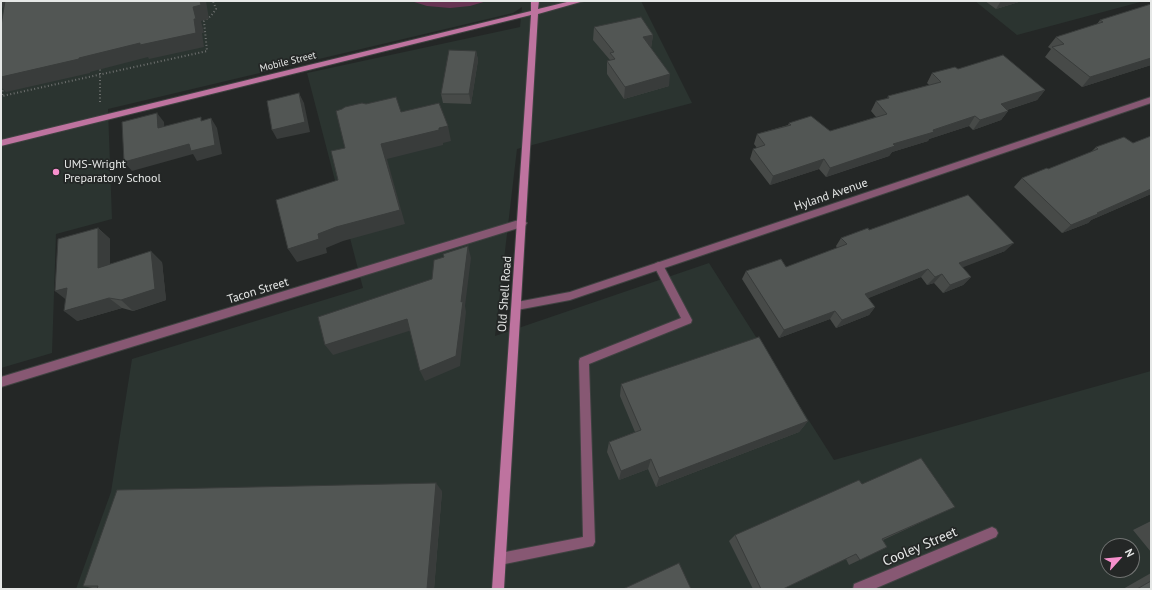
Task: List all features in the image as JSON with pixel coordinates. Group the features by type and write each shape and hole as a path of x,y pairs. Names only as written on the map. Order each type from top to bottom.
{"street":[{"name":"Old Shell Road","path":"498,589 535,1"},
{"name":"Mobile Street","path":"1,143 580,1"},
{"name":"Hyland Avenue","path":"517,306 570,296 1151,100"},
{"name":"Tacon Street","path":"1,382 522,223"},
{"path":"500,559 589,542 584,361 687,320 659,266"},
{"name":"Cooley Street","path":"859,589 992,533"}],"path":[{"path":"4,83 2,96 68,80 100,75 207,51 204,21 211,16 216,9 213,1"},
{"path":"100,60 100,106"}],"shaded area":[{"path":"1,1 641,1 692,103 517,149 495,336 709,263 834,460 1151,371 1151,589 76,589 111,492 132,359 363,288 307,73 520,27 522,7 513,13 108,109 112,219 56,234 52,353 1,368"},
{"path":"411,1 487,1 470,6 450,8 427,6"},
{"path":"975,1 1144,1 1017,35"}],"building":[{"path":"5,1 200,1 201,5 193,7 196,19 194,19 196,33 140,45 140,43 1,77 1,26"},
{"path":"1151,4 1151,58 1090,77 1052,47 1064,44 1056,37 1103,22 1100,20"},
{"path":"641,17 653,35 643,37 670,74 625,87 607,61 615,59 610,53 614,52 594,27"},
{"path":"449,50 476,51 469,94 441,94"},
{"path":"1003,55 1045,90 1001,104 1008,111 980,120 975,116 933,130 934,132 893,144 895,146 830,168 824,159 773,176 753,149 765,145 757,134 791,125 789,123 811,116 830,131 887,114 876,101 889,98 888,96 941,82 932,73 955,67 958,69"},
{"path":"299,93 305,122 272,130 267,101"},
{"path":"396,97 401,112 439,103 448,126 439,128 439,130 381,144 400,210 336,227 318,234 319,239 288,249 276,200 338,180 331,151 345,148 336,111 362,103 366,104"},
{"path":"157,113 158,128 201,117 201,121 211,118 215,145 191,151 189,144 124,162 122,122"},
{"path":"1151,136 1151,189 1071,225 1022,178 1098,149 1096,147 1124,137 1133,143"},
{"path":"968,195 1014,243 959,263 971,277 950,285 942,274 935,277 928,269 865,294 875,307 842,320 835,311 784,330 746,271 781,259 786,267 847,244 841,238 868,228 869,230"},
{"path":"98,228 98,268 151,251 155,289 121,300 109,298 64,311 67,288 55,291 58,239"},
{"path":"468,246 456,356 420,371 407,319 325,345 318,317 432,279 434,260 444,257 443,254"},
{"path":"759,337 808,421 659,478 651,459 621,471 609,442 641,430 621,384"},
{"path":"921,458 955,507 882,539 887,547 860,560 856,554 783,589 761,589 735,535 859,480 862,484"},
{"path":"436,483 427,589 97,589 98,586 83,586 117,490"},
{"path":"679,563 691,589 623,589"},
{"path":"1151,581 1151,589 1137,589"}],"place":[{"name":"UMS-Wright Preparatory School","path":"56,172"}]}
